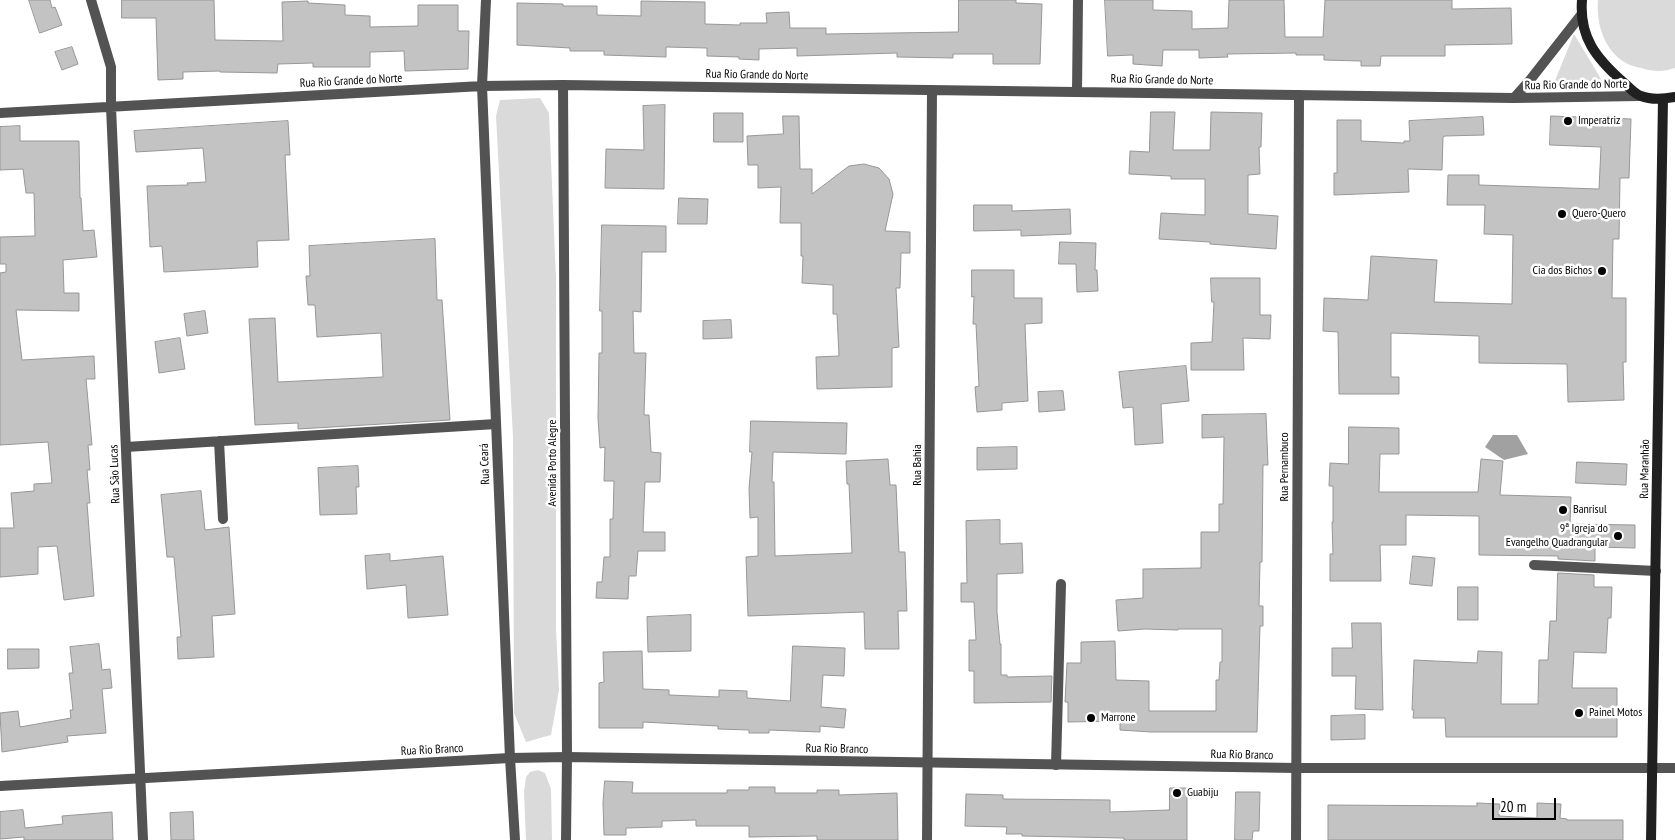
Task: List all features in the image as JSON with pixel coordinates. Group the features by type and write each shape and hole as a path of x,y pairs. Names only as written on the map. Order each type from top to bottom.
{"main road":[{"path":"1582,0 1581,15 1588,44 1606,67 1640,96 1663,99 1675,97"},
{"name":"Rua Maranhão","path":"1652,840 1663,99"}],"street":[{"name":"Rua São Lucas","path":"91,0 111,67 111,106 143,840"},
{"name":"Rua Ceará","path":"486,0 482,86 515,840"},
{"path":"1078,0 1078,92"},
{"name":"Rua Rio Grande do Norte","path":"1514,98 1581,15"},
{"name":"Rua Rio Grande do Norte","path":"0,112 482,86 563,85 1514,98 1640,96"},
{"name":"Avenida Porto Alegre","path":"563,85 566,840"},
{"name":"Rua Bahia","path":"928,840 932,90"},
{"name":"Rua Pernambuco","path":"1296,840 1299,95"},
{"path":"126,447 496,424"},
{"path":"218,441 223,519"},
{"path":"1534,565 1656,571"},
{"path":"1056,765 1060,584"},
{"name":"Rua Rio Branco","path":"0,786 510,758 567,757 1297,768 1675,768"}],"shaded area":[{"path":"1598,0 1675,0 1675,68 1663,71 1650,70 1630,65 1618,58 1603,36 1598,18"},
{"path":"1574,34 1607,89 1552,88"},
{"path":"540,98 549,113 556,279 556,629 559,690 551,735 526,742 514,713 513,437 496,116 500,100"},
{"path":"1493,435 1517,435 1528,454 1504,460 1485,447"},
{"path":"538,770 545,773 551,789 552,840 526,840 524,792 526,777 530,772"}],"building":[{"path":"29,0 50,0 52,8 55,7 62,25 40,33"},
{"path":"122,0 214,0 215,40 283,41 282,2 308,1 308,3 345,5 345,15 370,16 370,27 418,26 418,5 458,5 458,31 469,31 468,69 405,71 404,51 370,52 370,67 313,67 313,63 278,64 277,73 183,72 183,79 158,80 156,18 122,18"},
{"path":"959,0 1016,0 1016,3 1042,4 1040,64 993,64 993,54 953,54 953,58 897,57 897,53 797,56 797,48 759,49 759,60 707,56 707,48 666,47 666,57 604,55 604,51 570,51 570,48 517,45 517,3 597,6 597,15 641,16 641,1 705,2 705,24 740,25 740,23 767,23 766,13 789,12 790,28 826,28 826,34 958,32"},
{"path":"1105,0 1153,0 1153,10 1192,11 1192,29 1228,28 1229,0 1284,0 1285,37 1323,37 1325,0 1452,0 1452,9 1511,8 1512,44 1445,45 1445,56 1381,56 1380,66 1361,66 1361,61 1324,60 1324,55 1296,55 1296,53 1227,54 1228,57 1199,58 1199,50 1163,50 1162,66 1133,64 1133,55 1108,56"},
{"path":"72,47 78,64 62,70 55,52"},
{"path":"665,105 664,189 605,188 606,149 644,150 643,106"},
{"path":"1151,112 1175,112 1173,150 1210,150 1211,112 1262,113 1261,147 1259,147 1260,174 1248,175 1248,214 1278,216 1276,249 1159,239 1161,213 1205,215 1205,179 1171,179 1171,176 1129,174 1130,151 1149,152"},
{"path":"714,113 743,113 743,142 714,142"},
{"path":"783,116 799,116 800,169 812,169 812,194 849,166 864,164 879,168 889,179 893,194 885,231 910,232 910,253 901,253 900,288 896,288 899,347 892,348 892,387 817,389 816,357 839,356 837,314 833,314 833,285 802,283 801,223 780,223 781,187 758,188 758,165 748,165 747,136 783,134"},
{"path":"1551,116 1631,119 1629,178 1620,178 1619,239 1613,239 1612,298 1626,298 1626,362 1623,362 1624,400 1568,402 1567,364 1479,363 1479,336 1391,333 1391,377 1399,377 1399,394 1339,394 1338,332 1323,331 1324,298 1368,300 1371,256 1437,260 1434,302 1512,304 1513,235 1484,234 1485,205 1447,205 1448,175 1479,175 1479,185 1599,189 1601,147 1550,145"},
{"path":"1483,117 1484,135 1443,137 1442,170 1408,169 1409,192 1334,195 1334,173 1337,173 1337,120 1361,120 1361,141 1404,143 1404,141 1410,141 1409,121"},
{"path":"288,121 290,155 285,155 289,240 257,241 258,267 164,272 162,246 150,247 147,186 188,185 187,183 206,182 203,148 136,152 134,131"},
{"path":"20,126 20,141 79,141 80,198 83,231 94,230 97,257 63,260 64,293 79,293 79,311 16,310 22,360 94,356 95,379 86,379 92,445 88,445 90,470 87,470 90,503 87,503 94,596 64,600 57,546 38,547 38,574 0,577 0,528 14,528 11,493 34,491 34,484 52,483 48,442 0,445 0,273 6,272 6,264 0,264 0,237 35,236 34,193 26,193 23,169 0,170 0,127"},
{"path":"679,198 708,199 707,224 678,224"},
{"path":"974,205 1012,205 1012,211 1070,209 1071,234 1021,236 1021,230 974,231"},
{"path":"602,225 666,226 666,252 642,252 641,312 633,311 634,353 646,353 644,415 649,415 651,452 661,453 660,482 645,482 643,532 665,532 665,551 638,551 636,576 629,576 628,599 596,598 597,582 602,582 604,557 610,557 610,519 613,519 614,481 604,481 605,447 600,448 598,418 599,353 602,353 602,311 600,311"},
{"path":"435,239 437,300 442,300 450,420 298,429 298,423 255,425 249,319 275,318 278,382 383,377 381,333 317,337 315,305 308,305 306,276 310,276 309,246"},
{"path":"1060,242 1096,243 1095,270 1097,270 1098,291 1077,292 1076,264 1059,264"},
{"path":"972,270 1014,270 1014,298 1042,298 1042,323 1025,324 1028,401 1002,403 1002,410 977,412 975,387 979,386 976,324 973,324 974,296 972,297"},
{"path":"1211,278 1260,278 1260,315 1271,315 1270,339 1243,338 1244,370 1191,370 1191,343 1212,342 1214,302 1212,302"},
{"path":"205,311 208,333 187,336 184,314"},
{"path":"731,320 732,338 703,339 703,321"},
{"path":"180,338 185,369 159,373 155,342"},
{"path":"1186,366 1189,401 1161,404 1163,443 1135,445 1133,407 1123,408 1119,372"},
{"path":"1063,391 1065,410 1039,412 1038,392"},
{"path":"1266,414 1268,465 1263,465 1262,562 1260,562 1259,606 1263,606 1263,626 1260,626 1257,732 1151,732 1120,730 1120,721 1068,722 1068,702 1065,702 1067,663 1081,663 1081,642 1115,641 1116,680 1149,681 1149,711 1216,711 1216,680 1219,680 1220,662 1222,662 1222,629 1118,631 1116,600 1143,598 1143,569 1201,568 1201,532 1219,532 1219,504 1223,504 1224,437 1202,438 1202,415"},
{"path":"751,421 847,423 846,454 773,452 772,482 774,482 775,556 852,553 846,461 888,459 890,485 896,485 899,552 905,552 907,611 898,611 899,649 865,649 864,612 748,616 746,557 758,556 758,517 750,518"},
{"path":"1349,427 1399,428 1399,454 1380,454 1379,492 1478,492 1481,459 1503,461 1500,495 1571,497 1570,524 1635,525 1635,548 1595,547 1595,561 1558,559 1558,556 1479,555 1479,516 1406,515 1406,545 1380,545 1381,581 1330,581 1330,554 1333,554 1333,486 1329,486 1330,463 1348,464"},
{"path":"1017,447 1017,469 977,470 977,448"},
{"path":"1577,462 1627,464 1626,485 1576,483"},
{"path":"358,466 359,487 356,487 357,514 320,515 318,468"},
{"path":"201,491 205,530 229,527 235,614 212,616 214,657 178,659 177,637 181,637 174,557 167,557 161,495"},
{"path":"1000,520 1000,544 1022,543 1023,573 997,574 997,612 1001,644 1001,675 1007,675 1007,677 1052,676 1051,702 974,703 974,671 969,671 969,640 976,640 974,602 961,602 961,583 967,583 966,521"},
{"path":"390,554 390,561 443,556 448,615 408,618 406,585 367,589 365,556"},
{"path":"1413,556 1435,558 1432,586 1410,584"},
{"path":"1558,573 1594,575 1594,587 1612,587 1611,618 1608,618 1606,653 1574,652 1572,688 1617,688 1617,737 1446,737 1445,718 1413,718 1414,660 1477,663 1478,651 1502,652 1501,704 1538,704 1539,660 1548,660 1550,621 1556,621"},
{"path":"1458,587 1478,587 1478,620 1458,620"},
{"path":"691,615 691,651 648,652 647,617"},
{"path":"1352,623 1381,623 1383,710 1355,709 1356,676 1332,676 1332,648 1352,648"},
{"path":"99,644 102,670 110,669 112,688 102,689 106,733 67,736 68,742 2,752 0,713 18,711 20,727 71,718 70,710 73,710 69,673 73,673 70,647"},
{"path":"793,646 845,648 844,676 823,675 821,707 846,709 844,728 820,726 820,732 769,730 769,733 749,733 749,730 718,729 718,726 643,722 643,728 599,728 599,683 604,682 603,652 642,651 643,689 669,690 669,695 719,697 719,690 747,691 747,698 790,701"},
{"path":"8,649 39,649 39,668 8,669"},
{"path":"1365,715 1365,739 1331,740 1331,716"},
{"path":"605,781 633,782 632,793 727,793 727,790 749,790 749,787 775,787 775,793 817,793 817,790 839,790 839,795 897,793 898,840 817,840 817,836 749,837 749,826 696,826 696,820 662,821 662,827 626,828 626,835 604,835 603,803"},
{"path":"1170,788 1187,788 1187,840 1124,840 1124,838 1022,836 1022,834 1006,834 1007,827 965,826 966,794 1003,795 1003,799 1110,800 1110,812 1169,810"},
{"path":"1236,792 1260,792 1259,831 1253,831 1252,840 1235,840"},
{"path":"1477,803 1500,804 1499,816 1537,818 1537,803 1561,804 1560,818 1567,820 1623,820 1623,840 1328,840 1328,805 1477,806"},
{"path":"23,810 25,828 63,824 62,816 112,812 113,840 24,840 24,837 0,839 0,812"},
{"path":"193,812 194,840 171,840 170,813"}],"place":[{"name":"Imperatriz","path":"1568,121"},
{"name":"Quero-Quero","path":"1562,214"},
{"name":"Cia dos Bichos","path":"1602,271"},
{"name":"Banrisul","path":"1563,510"},
{"name":"9ª Igreja do Evangelho Quadrangular","path":"1618,536"},
{"name":"Painel Motos","path":"1579,713"},
{"name":"Marrone","path":"1091,718"},
{"name":"Guabiju","path":"1177,793"}]}
